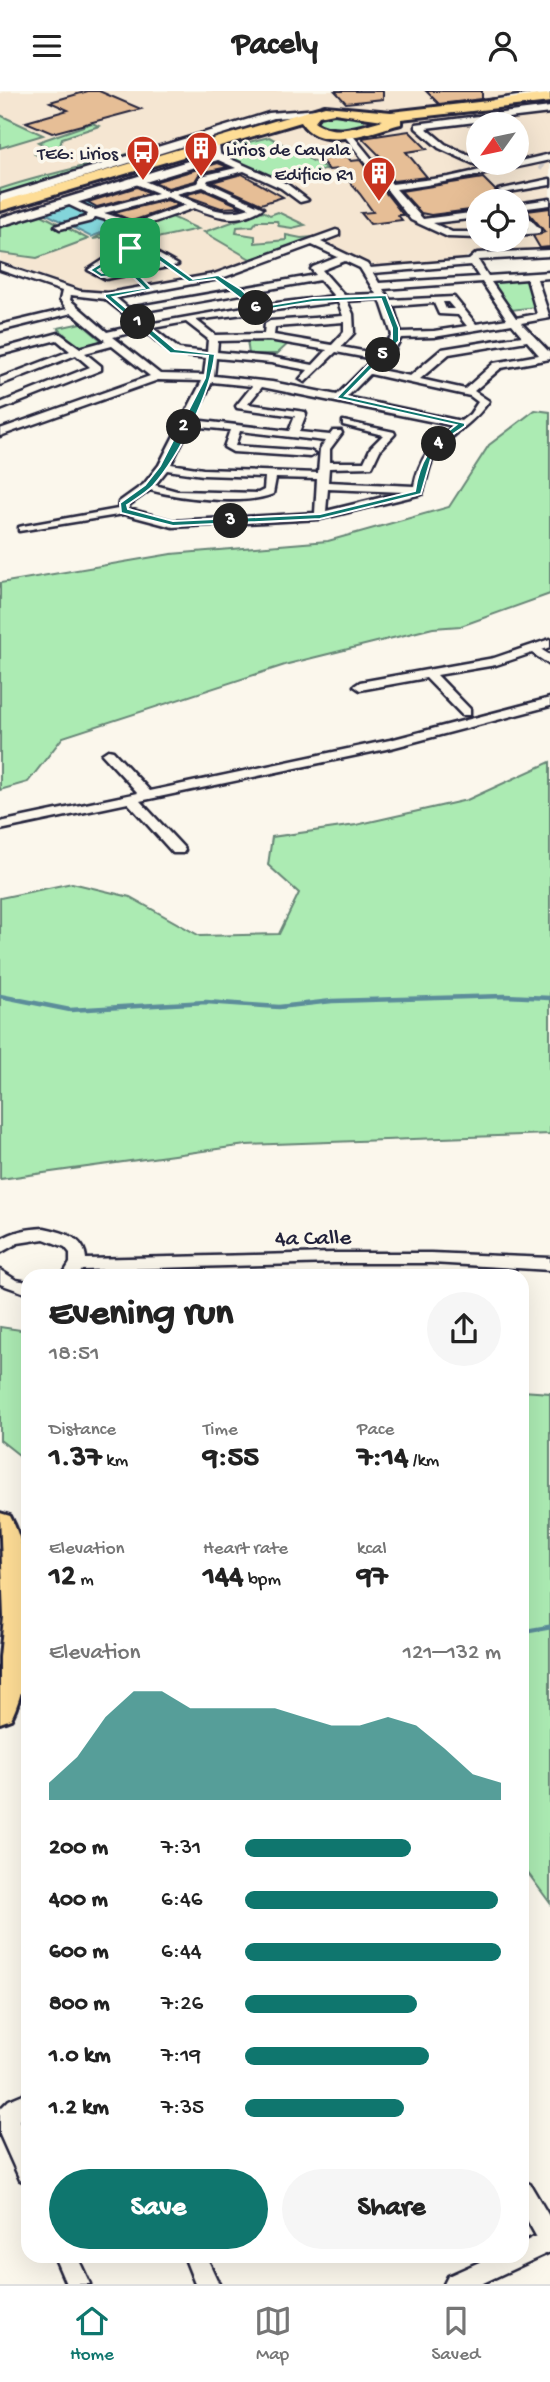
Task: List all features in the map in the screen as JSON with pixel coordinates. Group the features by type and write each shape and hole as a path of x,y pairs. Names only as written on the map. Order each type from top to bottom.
{"main road":[{"path":"192,163 216,151 282,128 347,134 374,122 490,103 550,98"},
{"path":"469,112 550,98"},
{"path":"0,213 10,205 114,171 316,113 354,110 374,122 466,112"},
{"path":"316,113 307,121 318,131"},
{"path":"114,171 216,151"},
{"path":"114,171 138,179"},
{"path":"0,1711 16,1660 20,1625 19,1596 5,1534"}],"street":[{"path":"529,113 550,110"},
{"path":"114,171 201,137 273,115 316,113"},
{"path":"466,120 419,126 442,146 466,157"},
{"path":"347,134 421,222 451,235 466,235"},
{"path":"216,151 243,169 284,186 303,199"},
{"path":"0,222 10,205 68,201 192,163"},
{"path":"203,184 201,180 204,178 243,169"},
{"path":"389,187 474,175"},
{"path":"482,175 502,189"},
{"path":"521,175 550,193"},
{"path":"60,226 89,219 94,213 166,194 203,184 258,208 227,217 191,206 166,194 138,179"},
{"path":"509,189 550,182"},
{"path":"68,201 126,223 121,229 191,206"},
{"path":"529,205 550,202"},
{"path":"421,222 466,216"},
{"path":"529,221 537,231"},
{"path":"529,232 549,230"},
{"path":"0,267 67,290 108,296 216,277 336,233"},
{"path":"314,242 368,271 386,300 397,335"},
{"path":"377,286 548,275 529,243"},
{"path":"173,265 133,273 101,275 93,270 136,247 146,249 173,265 192,281"},
{"path":"548,356 513,319 473,263 473,258 550,253"},
{"path":"305,379 349,333 349,323 341,298 317,271 317,267 346,257"},
{"path":"368,271 473,263"},
{"path":"133,273 149,289"},
{"path":"126,311 324,276"},
{"path":"397,335 434,334 546,315 531,276"},
{"path":"216,277 240,292 257,309"},
{"path":"67,290 65,300 74,310 157,377"},
{"path":"108,296 176,352 271,359 315,368"},
{"path":"1,380 144,327 341,298 454,299 472,327"},
{"path":"0,328 74,310"},
{"path":"187,319 213,338 269,337 381,357"},
{"path":"269,337 270,324 319,321 349,323"},
{"path":"340,398 381,357 397,335"},
{"path":"0,352 54,336 63,338 95,366 95,370 0,407"},
{"path":"124,511 123,505 148,487 164,466 187,422 209,378 213,338"},
{"path":"412,379 446,351 530,338"},
{"path":"467,392 498,365 548,356"},
{"path":"368,370 481,397 484,404 462,425 443,438 428,458 422,468 421,490"},
{"path":"0,433 157,377 209,378 259,384 340,398 462,425"},
{"path":"259,384 242,406 302,414 293,434"},
{"path":"320,516 325,449 359,404"},
{"path":"0,417 19,427"},
{"path":"187,422 332,439"},
{"path":"323,475 368,465 375,449 390,433 347,423"},
{"path":"236,427 229,447 233,449 310,454"},
{"path":"164,466 203,472 323,475 421,490"},
{"path":"148,487 176,494 259,496 269,492 271,475"},
{"path":"23,529 124,511 173,524 320,516 412,495 421,490"},
{"path":"360,686 496,661 550,643"},
{"path":"534,649 550,661"},
{"path":"428,673 466,712"},
{"path":"391,744 550,702"},
{"path":"0,826 391,744 483,730 550,713"},
{"path":"108,754 146,794"},
{"path":"130,797 178,850"},
{"name":"4a Calle","path":"0,1248 16,1236 28,1233 55,1234 74,1246 74,1269"},
{"name":"4a Calle","path":"96,1269 334,1258 431,1258 550,1264"},
{"path":"0,1276 11,1284 21,1286"},
{"path":"21,2105 7,2117 10,2133 21,2157"},
{"path":"529,2203 550,2240 529,2250"},
{"path":"68,2263 78,2284"},
{"path":"201,2263 208,2284"},
{"path":"457,2284 502,2263"}],"shaded area":[{"path":"550,91 550,252 466,256 468,261 378,268 317,237 220,272 111,293 87,291 0,261 0,93"}],"green space":[{"path":"336,112 359,115 366,124 341,130 316,124 315,121 321,115"},
{"path":"0,115 43,135 0,148"},
{"path":"92,123 99,126 62,138 59,151 39,156 35,154 50,148 38,142"},
{"path":"269,137 328,169 277,183 223,156 225,148"},
{"path":"134,152 138,154 0,196 0,189"},
{"path":"263,211 270,215 278,212 305,225 292,228 279,226 277,221 257,221 253,226 237,227 236,233 255,236 255,243 286,240 286,235 315,237 252,260 204,232"},
{"path":"38,213 88,239 37,258 0,253 0,225"},
{"path":"170,216 198,229 148,240 119,235 93,239 111,229 130,229"},
{"path":"529,279 536,307 511,310 490,282"},
{"path":"81,323 102,341 78,347 58,328"},
{"path":"247,340 290,342 277,354 249,354"},
{"path":"535,410 550,412 550,594 461,626 433,628 288,664 63,737 28,782 0,790 0,583 171,554 328,541 449,507 489,445"},
{"path":"550,762 550,1134 246,1145 0,1179 0,898 72,883 130,897 200,936 279,934 299,893 268,865 272,837 356,825 467,800"},
{"path":"0,1327 21,1330 21,1462 19,1455 0,1440"},
{"path":"529,1392 550,1393 550,1903 529,1874"}],"water":[{"path":"83,199 126,223 91,237 41,211"}],"building":[{"path":"88,91 99,91 141,109 52,133 26,122 68,110 50,102"},
{"path":"335,91 383,91 383,99 346,103"},
{"path":"426,91 482,91 482,99 439,104"},
{"path":"409,131 427,149 406,152 427,177 393,181 374,158 380,156 362,138"},
{"path":"347,156 351,161 360,160 403,215 398,215 402,220 370,224 361,213 373,212 360,194 339,169 329,170 320,159"},
{"path":"218,163 228,167 200,173 195,181 168,188 154,182"},
{"path":"242,174 283,197 261,204 212,182"},
{"path":"483,178 494,189 466,189 466,211 431,215 421,213 401,191"},
{"path":"137,187 150,193 97,207 88,202"},
{"path":"203,190 242,207 221,208 184,195"},
{"path":"167,200 179,205 132,221 114,213"},
{"path":"550,208 550,247 540,248 533,236 545,232 529,211"}],"waterway":[{"path":"0,996 70,1010 206,1002 279,1007 332,1001 505,996 550,998"},
{"path":"529,1631 550,1627"}],"tunnel":[{"path":"540,164 544,166"}],"place":[{"name":"Lirios de Cayala","path":"201,178"},
{"name":"TEG: Lirios","path":"143,182"},
{"name":"Edificio R1","path":"379,203"}],"route":[{"path":"130,248 146,249 173,265 192,281 216,277 240,292 257,309 313,300 384,296 396,328 396,341 340,398 462,425 443,438 428,458 422,468 421,490 404,497 320,516 173,524 124,511 123,505 148,487 164,466 209,378 212,354 173,351 108,296 149,289 133,273 106,276 93,270 130,248"}]}
